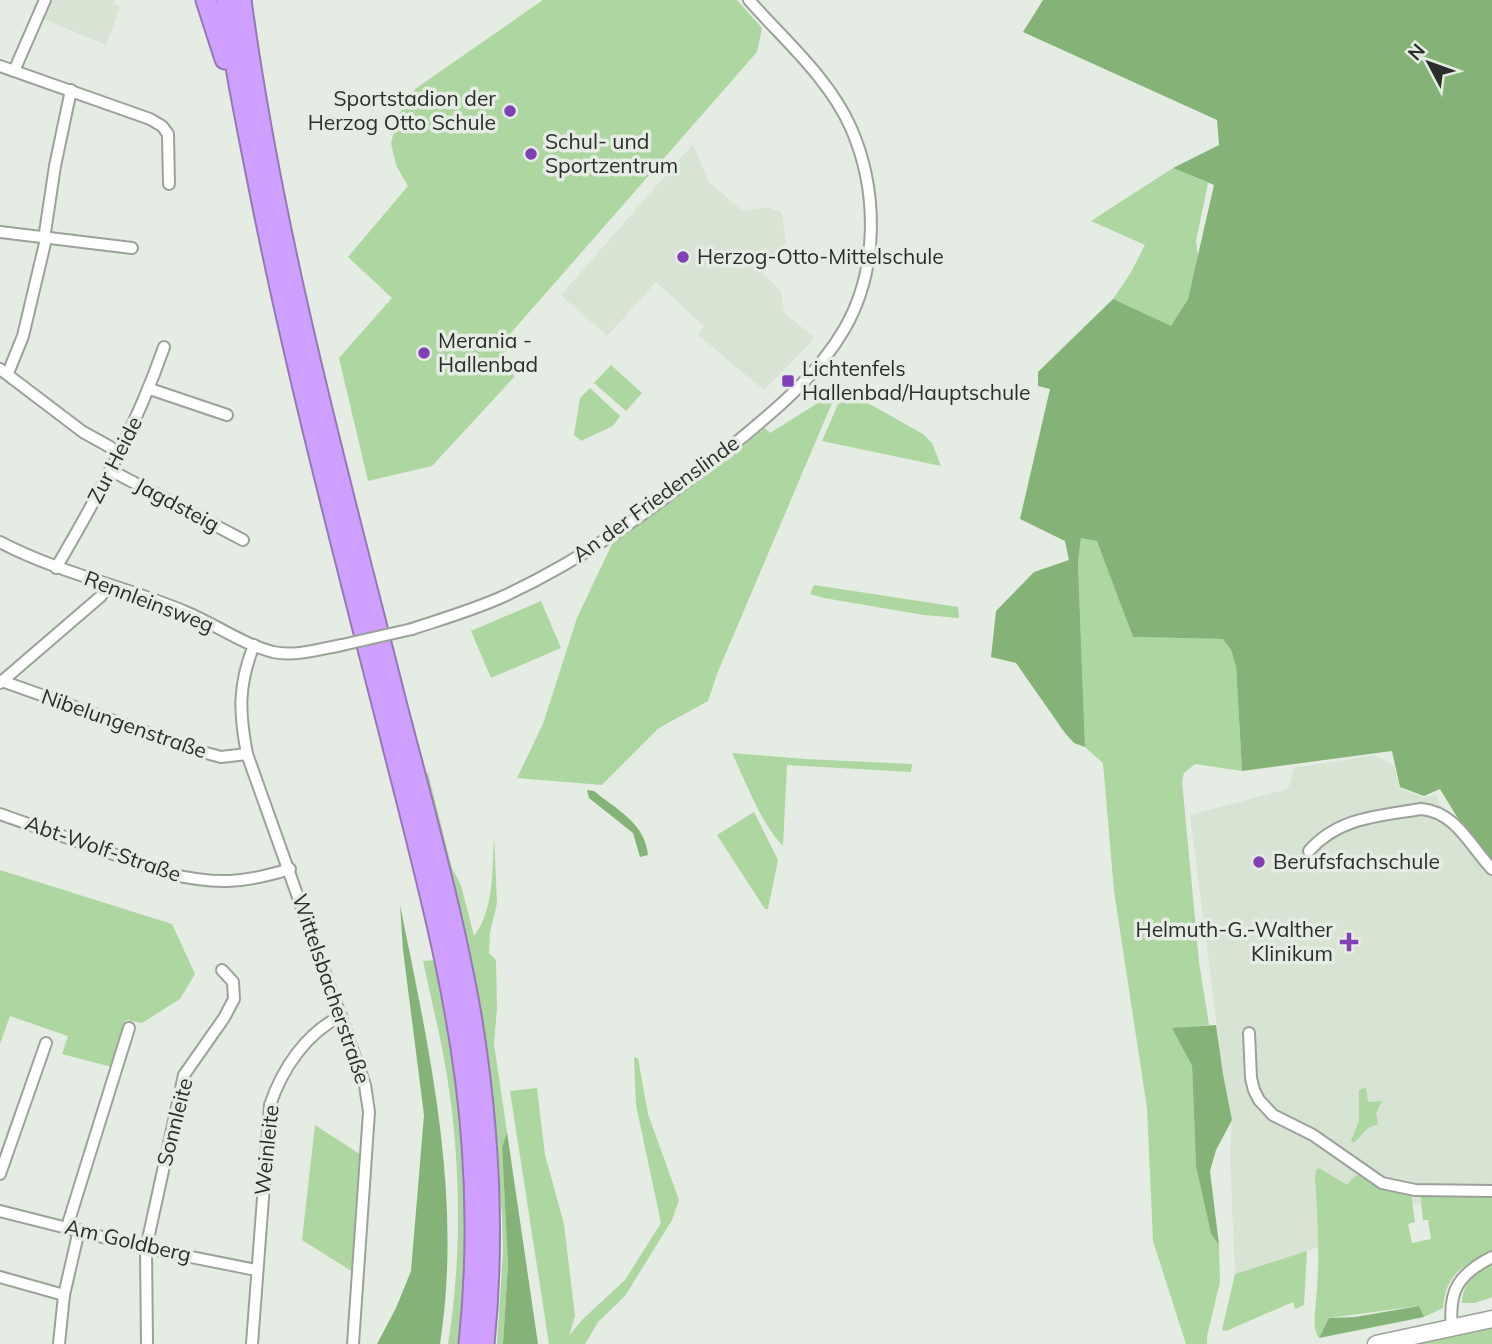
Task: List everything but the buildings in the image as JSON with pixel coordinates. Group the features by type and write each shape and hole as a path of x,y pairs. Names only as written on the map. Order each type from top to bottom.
{"highway":[{"path":"206,0 247,129"},
{"path":"226,0 247,129 295,355 430,899 456,1020 471,1129 475,1191 475,1255 469,1344"},
{"path":"241,0 263,134 306,340 448,908 471,1017 489,1175 489,1256 484,1344"}],"main road":[{"path":"1376,1344 1492,1319"}],"street":[{"path":"15,71 45,0"},
{"name":"An der Friedenslinde","path":"342,645 412,629 499,598 538,580 604,542 672,493 768,416 815,369 846,327 866,271 870,248 871,206 858,146 838,103 815,72 749,0"},
{"path":"0,66 71,90 162,126 168,134 169,184"},
{"path":"71,90 55,166 45,239 23,336 4,371 63,418 121,453"},
{"path":"0,232 132,248"},
{"name":"Zur Heide","path":"56,568 121,453 150,389 164,347"},
{"path":"150,389 227,415"},
{"name":"Jagdsteig","path":"112,471 243,540"},
{"name":"Rennleinsweg","path":"0,542 56,568 184,611 274,652 291,653 342,645"},
{"path":"1,682 100,597 109,586"},
{"name":"Wittelsbacherstraße","path":"254,645 241,690 240,710 247,754 365,1085 369,1112 353,1344"},
{"name":"Nibelungenstraße","path":"1,682 199,751 221,757 247,754"},
{"path":"1309,851 1325,833 1352,822 1408,811 1431,810 1444,816 1460,830 1492,869"},
{"name":"Abt-Wolf-Straße","path":"0,814 170,874 193,879 247,881 290,869"},
{"name":"Sonnleite","path":"147,1344 146,1248 184,1075 234,999 233,982 222,970"},
{"name":"Weinleite","path":"252,1344 270,1105 278,1082 312,1035 341,1016"},
{"path":"67,1227 129,1028"},
{"path":"1249,1033 1254,1090 1273,1115 1312,1135 1382,1183 1415,1190 1492,1191"},
{"path":"0,1174 46,1043"},
{"name":"Am Goldberg","path":"0,1211 146,1248 256,1270"},
{"path":"60,1344 64,1295 79,1230"},
{"path":"1452,1327 1450,1311 1458,1283 1468,1272 1492,1257"},
{"path":"0,1277 64,1295"}],"shaded area":[{"path":"53,0 115,0 114,3 120,7 106,45 44,19"},
{"name":"Herzog-Otto-Mittelschule","path":"693,144 708,181 743,211 768,207 782,213 786,244 760,270 781,291 784,313 815,338 764,390 698,335 704,326 656,282 607,336 561,295"},
{"name":"Helmuth-G.-Walther Klinikum","path":"1375,755 1394,766 1399,787 1424,798 1436,794 1444,816 1465,830 1492,860 1492,1205 1326,1202 1319,1247 1235,1274 1230,1155 1232,1120 1223,1074 1190,815 1288,789 1294,768"}],"green space":[{"name":"Schul- und Sportzentrum","path":"543,0 737,0 762,28 757,52 503,342 509,348 498,360 515,376 432,466 368,481 339,358 392,298 348,257 408,186 396,165 391,143 399,114 415,89"},
{"path":"1043,0 1492,0 1492,860 1465,830 1440,789 1424,796 1400,787 1392,751 1242,771 1236,666 1231,650 1223,639 1133,637 1097,541 1081,538 1078,562 1085,747 1074,743 1065,733 1016,663 991,657 996,611 1034,572 1069,560 1065,541 1020,519 1050,389 1038,386 1038,372 1113,299 1171,326 1188,299 1214,185 1173,168 1219,145 1217,120 1023,32"},
{"path":"1173,168 1208,183 1196,241 1198,257 1188,299 1171,327 1113,299 1145,245 1091,221"},
{"path":"611,365 642,393 626,411 594,383"},
{"path":"590,388 620,416 613,426 581,441 574,435 580,398"},
{"path":"848,392 923,434 932,443 941,466 822,441 842,395"},
{"path":"829,396 833,398 832,403 708,701 659,728 602,785 517,778 543,724 577,618 613,542 674,500 765,428 770,433"},
{"path":"1081,538 1098,541 1133,637 1223,639 1231,650 1236,666 1242,771 1195,764 1184,773 1182,781 1199,962 1209,1025 1173,1029 1192,1066 1196,1165 1211,1234 1219,1245 1220,1282 1207,1344 1186,1344 1153,1241 1147,1108 1114,891 1103,763 1085,747 1078,562"},
{"path":"814,585 958,607 959,618 924,615 824,598 810,594"},
{"path":"541,601 561,648 491,678 471,631"},
{"path":"732,753 912,764 911,772 787,765 783,846 761,815"},
{"path":"428,773 452,868 461,885 474,936 486,913 489,900 494,835 497,903 490,933 489,953 496,960 497,1008 494,1044 507,1132 502,1147 508,1264 503,1344 497,1344 503,1252 502,1214 488,1082 424,774"},
{"path":"587,790 594,791 636,826 642,834 648,855 640,857 633,833 589,798"},
{"path":"754,812 778,860 768,909 765,909 717,835"},
{"path":"0,870 172,924 195,974 180,999 142,1023 126,1020 112,1067 62,1054 68,1036 10,1016 0,1044"},
{"path":"400,905 440,1123 448,1233 440,1344 377,1344 411,1271 424,1115 403,950"},
{"path":"436,960 450,1030 464,1136 467,1242 460,1344 448,1344 458,1244 452,1109 445,1062 423,961"},
{"path":"1216,1025 1232,1120 1216,1150 1210,1171 1219,1245 1211,1234 1196,1166 1192,1066 1172,1028"},
{"path":"634,1057 638,1058 648,1114 679,1200 672,1220 625,1296 598,1322 585,1344 549,1344 510,1091 537,1088 545,1155 564,1224 575,1316 569,1336 583,1319 625,1280 661,1223 636,1105"},
{"path":"1366,1087 1368,1102 1382,1101 1376,1113 1378,1124 1368,1128 1354,1143 1351,1141 1359,1121 1359,1090"},
{"path":"315,1125 361,1155 353,1272 302,1240"},
{"path":"507,1132 538,1344 503,1344 508,1264 502,1147"},
{"path":"1319,1168 1347,1185 1359,1175 1384,1189 1411,1194 1415,1222 1408,1224 1412,1243 1431,1239 1428,1220 1423,1220 1420,1193 1492,1197 1492,1252 1465,1266 1452,1278 1443,1308 1424,1317 1418,1306 1329,1318 1319,1338 1314,1321 1318,1255 1315,1177"},
{"path":"1307,1251 1304,1305 1295,1309 1293,1302 1226,1331 1222,1330 1235,1274"},
{"path":"1492,1263 1492,1297 1475,1303 1462,1303 1467,1284"},
{"path":"1419,1306 1424,1317 1319,1338 1329,1318 1355,1317"},
{"path":"1492,1328 1492,1344 1416,1344"}],"place":[{"name":"Sportstadion der Herzog Otto Schule","path":"510,111"},
{"name":"Schul- und Sportzentrum","path":"531,154"},
{"name":"Herzog-Otto-Mittelschule","path":"683,257"},
{"name":"Merania - Hallenbad","path":"424,353"},
{"name":"Lichtenfels Hallenbad/Hauptschule","path":"788,381"},
{"name":"Berufsfachschule","path":"1259,862"},
{"name":"Helmuth-G.-Walther Klinikum","path":"1349,942"}]}
